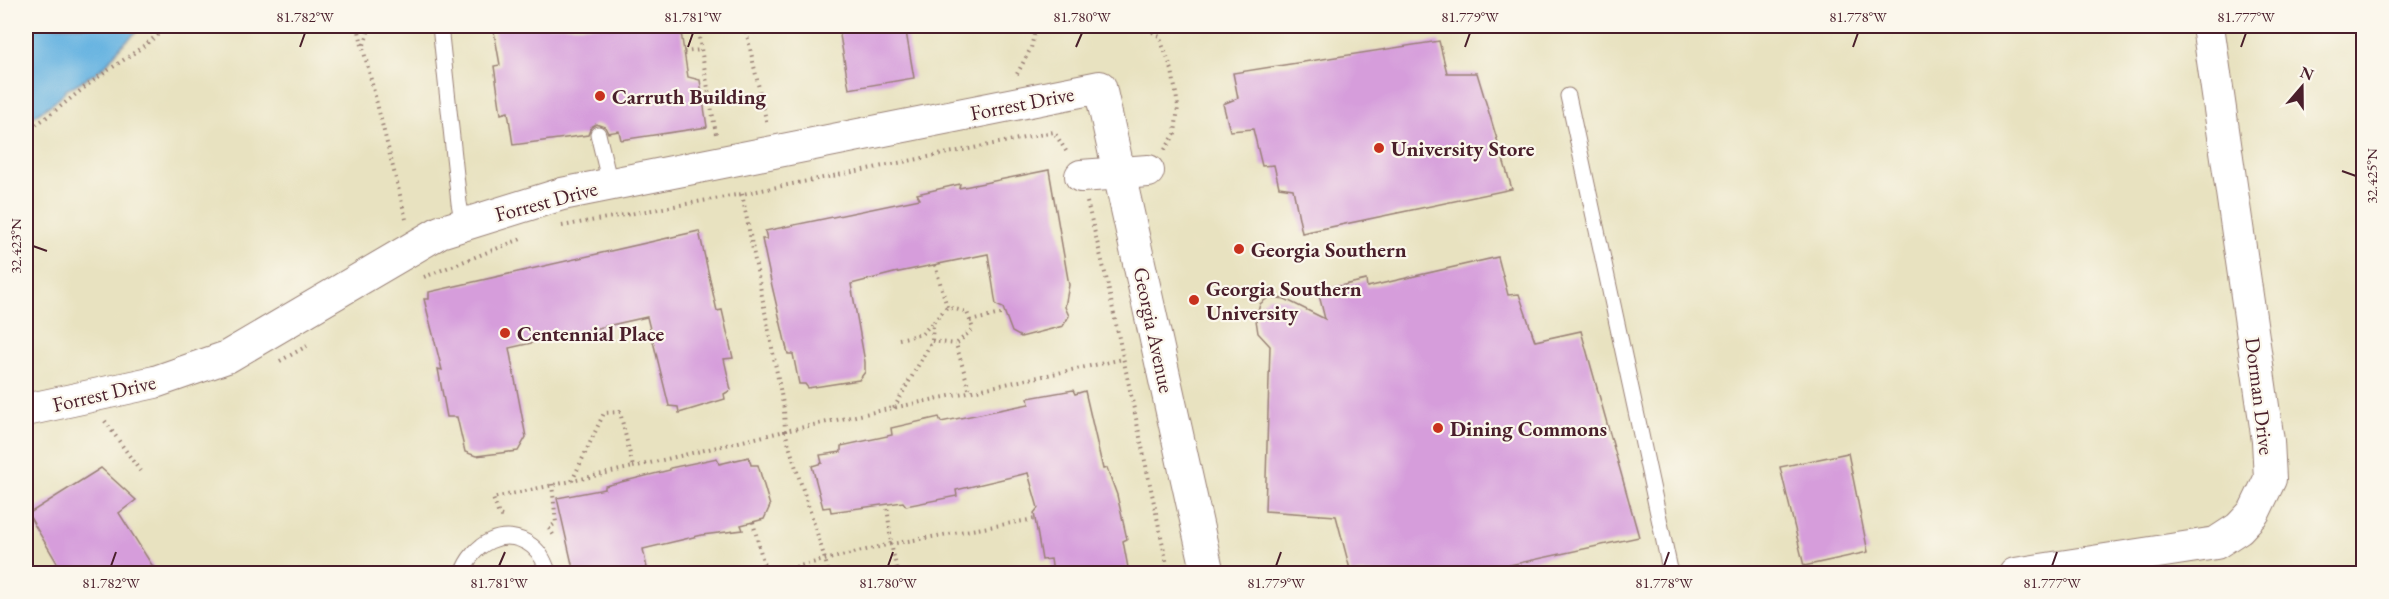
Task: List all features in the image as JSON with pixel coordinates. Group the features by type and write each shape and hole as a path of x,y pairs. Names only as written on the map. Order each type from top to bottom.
{"street":[{"name":"Dorman Drive","path":"2015,573 2216,543 2239,528 2254,512 2270,479 2268,441 2208,26"},
{"name":"Forrest Drive","path":"26,410 155,382 227,357 440,232 562,194 1100,87"},
{"name":"Georgia Avenue","path":"1100,87 1133,172 1208,573"},
{"path":"1081,176 1133,172"}],"lane":[{"path":"440,26 463,224"},
{"path":"1568,96 1671,573"},
{"path":"598,134 610,184"},
{"path":"462,573 469,556 482,544 498,538 515,538 531,546 543,558 549,573"}],"path":[{"path":"26,131 50,117 89,84 151,41 167,26"},
{"path":"358,26 407,221"},
{"path":"363,48 370,26"},
{"path":"697,26 719,142"},
{"path":"745,26 769,133"},
{"path":"1017,74 1031,48 1036,26"},
{"path":"1133,172 1175,134 1178,106 1172,70 1159,36 1142,26"},
{"path":"684,52 701,50"},
{"path":"558,227 742,194 1054,132 1081,176 1123,359 1168,573"},
{"path":"742,194 784,410 785,431 799,483 816,528 829,573"},
{"path":"415,280 527,237"},
{"path":"935,265 947,307"},
{"path":"947,307 967,312 973,328 956,344"},
{"path":"899,339 922,334 947,307"},
{"path":"970,321 1005,313"},
{"path":"894,408 932,341 933,323"},
{"path":"932,341 956,344"},
{"path":"956,344 970,392"},
{"path":"270,366 291,357 309,345"},
{"path":"508,517 499,515 493,498 785,431 1123,359"},
{"path":"572,481 604,413 620,412 633,467"},
{"path":"113,416 103,418 140,471"},
{"path":"549,528 556,523 552,484"},
{"path":"887,504 891,544 898,573"},
{"path":"753,522 766,573 891,544 1035,519"},
{"path":"542,525 549,528 557,543"}],"water":[{"path":"26,26 143,26 121,46 107,64 66,90 55,102 26,121"}],"building":[{"name":"Carruth Building","path":"493,26 680,26 688,77 700,80 707,127 621,140 619,131 608,133 605,127 596,124 591,127 588,135 513,145 508,112 501,114 494,66 500,65"},
{"path":"858,26 905,26 914,78 849,89 839,29"},
{"name":"University Store","path":"1439,41 1447,73 1477,73 1512,189 1302,233 1293,189 1279,187 1274,165 1262,166 1253,129 1230,131 1223,104 1238,98 1233,73"},
{"path":"1049,170 1069,285 1065,307 1069,316 1063,326 1021,337 1012,332 1003,308 996,305 988,254 894,273 851,284 865,362 865,372 859,380 808,388 805,384 799,384 793,354 788,354 772,286 762,239 767,239 765,231 920,199 917,194 960,184 959,188"},
{"name":"Centennial Place","path":"699,231 717,311 722,310 733,358 724,359 731,390 724,394 725,399 679,413 678,407 669,406 647,317 509,348 526,437 518,451 476,456 465,452 457,417 447,417 438,369 442,370 424,299 429,299 429,292"},
{"name":"Dining Commons","path":"1498,257 1508,295 1519,294 1535,341 1581,331 1639,537 1473,573 1351,573 1336,516 1265,511 1270,346 1258,333 1256,320 1260,304 1269,297 1285,299 1325,319 1318,291 1366,280 1367,287"},
{"path":"1073,390 1075,394 1085,391 1103,469 1107,468 1117,495 1127,539 1123,541 1129,573 1053,573 1051,559 1042,560 1034,513 1038,508 1028,473 956,490 957,496 906,506 903,502 831,512 830,507 823,508 812,466 822,463 820,455 841,452 841,446 892,435 891,428 939,417 941,422 1029,404 1028,398"},
{"path":"1848,453 1868,552 1804,566 1780,467"},
{"path":"749,457 751,465 758,465 770,506 764,519 741,525 743,530 702,535 643,549 648,573 574,573 557,498 605,489 605,486 670,470 670,468 717,458 719,464"},
{"path":"101,468 136,500 119,513 157,573 63,573 28,514"}],"place":[{"name":"Carruth Building","path":"600,96"},
{"name":"University Store","path":"1379,148"},
{"name":"Georgia Southern","path":"1239,249"},
{"name":"Georgia Southern University","path":"1194,300"},
{"name":"Centennial Place","path":"505,333"},
{"name":"Dining Commons","path":"1438,428"}]}
